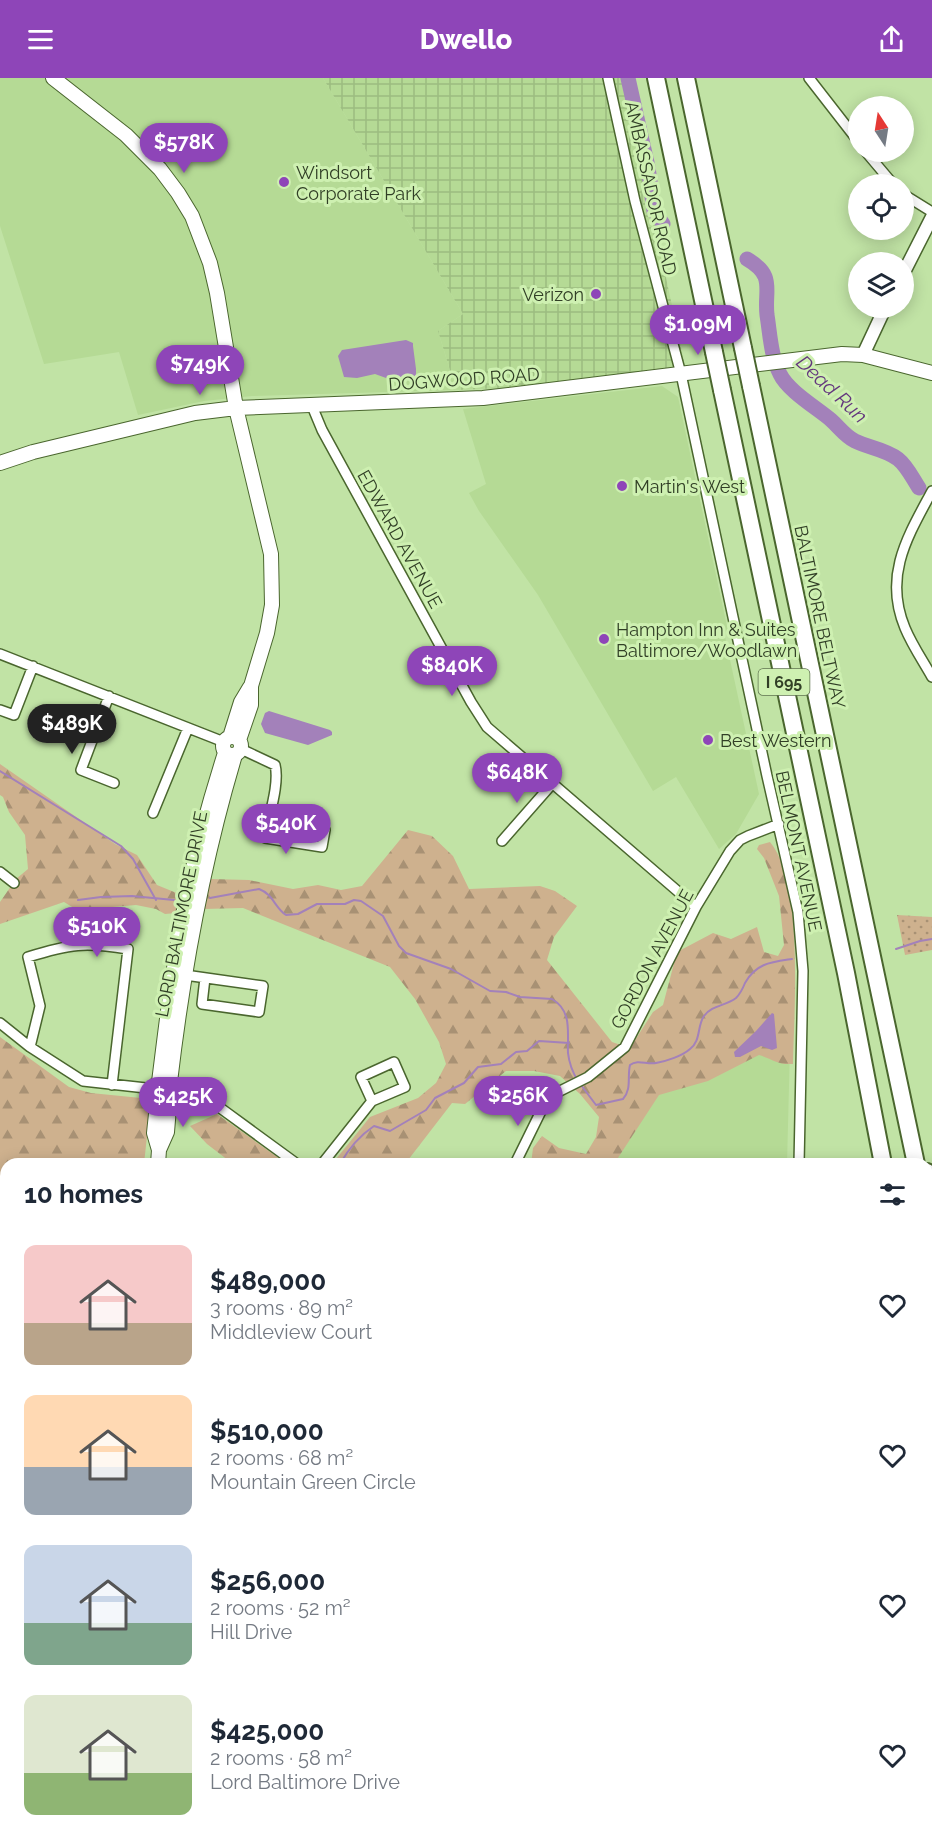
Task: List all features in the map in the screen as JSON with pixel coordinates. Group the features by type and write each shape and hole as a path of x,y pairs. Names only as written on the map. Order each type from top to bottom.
{"highway":[{"name":"I 695","path":"656,78 846,974 882,1158"},
{"name":"BALTIMORE BELTWAY","path":"686,78 915,1158"},
{"path":"899,1083 922,1158"}],"main road":[{"name":"LORD BALTIMORE DRIVE","path":"53,78 143,150 178,193 192,216 215,284 236,408 271,554 272,605 267,633 251,686 241,702 208,854 154,1133 158,1157"},
{"name":"DOGWOOD ROAD","path":"0,462 168,418 236,408 483,398 842,354 863,355 932,373"},
{"name":"LORD BALTIMORE DRIVE","path":"164,1089 170,992 187,896 205,819 232,746"}],"street":[{"name":"AMBASSADOR ROAD","path":"608,78 635,201 681,374"},
{"path":"809,78 848,128"},
{"path":"874,162 885,174"},
{"path":"914,201 932,212"},
{"path":"914,252 932,217"},
{"path":"863,355 880,318"},
{"name":"BELMONT AVENUE","path":"681,374 792,882 802,941 803,1006 799,1158"},
{"name":"EDWARD AVENUE","path":"312,406 322,429 478,716 499,739 696,908"},
{"path":"932,491 900,557 896,591 905,628 932,677"},
{"path":"0,654 109,696 275,765 277,774 268,821 265,838 322,847 324,830 268,821"},
{"path":"0,710 14,715 33,666"},
{"path":"109,696 81,770 114,783"},
{"path":"153,813 188,728"},
{"path":"502,841 552,784"},
{"name":"GORDON AVENUE","path":"518,1158 545,1103 554,1094 579,1082 603,1066 625,1047 696,908 735,845 748,836 779,825"},
{"path":"0,872 14,883"},
{"path":"30,1047 40,1006 28,957 60,947 84,944 128,949 112,1085"},
{"path":"185,975 263,986 259,1012 202,1004 205,978"},
{"path":"0,1023 30,1047 83,1081 192,1092 219,1107 289,1158"},
{"path":"327,1158 372,1101 405,1087 394,1062 361,1077 372,1101"}],"shaded area":[{"path":"0,78 323,78 463,314 438,331 456,390 252,396 204,401 138,415 119,352 44,364 0,226"},
{"path":"323,78 623,78 685,366 505,388 456,390 438,331 463,314"},
{"path":"406,340 413,343 416,375 413,378 400,383 375,374 357,378 344,377 338,356 342,350"},
{"path":"662,386 678,397 728,631 724,632 759,794 736,834 719,849 676,777 653,791 538,595 479,511 469,493 486,484 463,409"},
{"path":"269,711 330,730 332,735 308,745 265,733 261,724 265,713"},
{"path":"792,969 787,1158 605,1158 651,1063"},
{"path":"772,1013 774,1014 777,1048 772,1050 761,1046 740,1057 735,1057 734,1052"}],"green space":[{"path":"0,764 115,844 137,855 157,885 179,894 176,913 165,914 156,909 136,905 77,910 64,902 0,924 0,902 16,879 28,869 25,835 0,795"},
{"path":"408,830 432,836 453,856 469,889 540,886 555,891 577,906 554,937 547,960 612,1042 630,1048 653,1012 663,1005 677,952 713,933 731,939 757,927 764,952 778,956 784,945 779,896 764,858 757,849 759,845 770,842 781,861 788,886 792,916 795,948 793,1064 779,1063 759,1055 708,1081 659,1095 618,1158 532,1158 533,1148 542,1136 559,1148 586,1154 596,1137 599,1117 580,1094 560,1076 534,1071 506,1071 465,1104 452,1103 410,1158 337,1158 370,1117 418,1098 436,1083 446,1064 439,1042 415,999 390,967 243,908 204,909 210,879 249,880 293,889 318,885 341,890 362,886"},
{"path":"897,915 932,917 932,950 905,955"},
{"path":"0,1037 69,1087 91,1093 151,1099 145,1158 0,1158"},
{"path":"217,1114 279,1158 225,1158 207,1144 190,1126"}],"waterway":[{"name":"Dead Run","path":"628,78 648,167 654,211 663,224"},
{"name":"Dead Run","path":"747,259 756,265 765,277 771,345 777,367 784,380 796,393 851,439 898,459 919,488"},
{"path":"0,771 121,846 133,859 156,900"},
{"path":"210,898 259,889 268,894 286,915 298,914 317,904 345,904 354,900 361,901 383,916 399,946 406,953 451,969 490,991 506,992 520,997 552,999 559,1004 568,1023 569,1056 578,1081"},
{"path":"78,900 132,896 174,900"},
{"path":"896,949 932,939"},
{"path":"581,1085 596,1105 623,1099 628,1087 630,1065 636,1062 660,1062 687,1052 696,1042 702,1020 707,1012 736,998 749,976 759,967 792,959"},
{"path":"344,1158 355,1143 374,1126 390,1131 426,1110 435,1098 464,1083 478,1067 501,1064 516,1052 527,1051 539,1041 569,1043"}],"place":[{"name":"Windsort Corporate Park","path":"284,182"},
{"name":"Verizon","path":"596,294"},
{"name":"Martin's West","path":"622,486"},
{"name":"Hampton Inn & Suites Baltimore/Woodlawn","path":"604,639"},
{"name":"Best Western","path":"708,740"}]}
